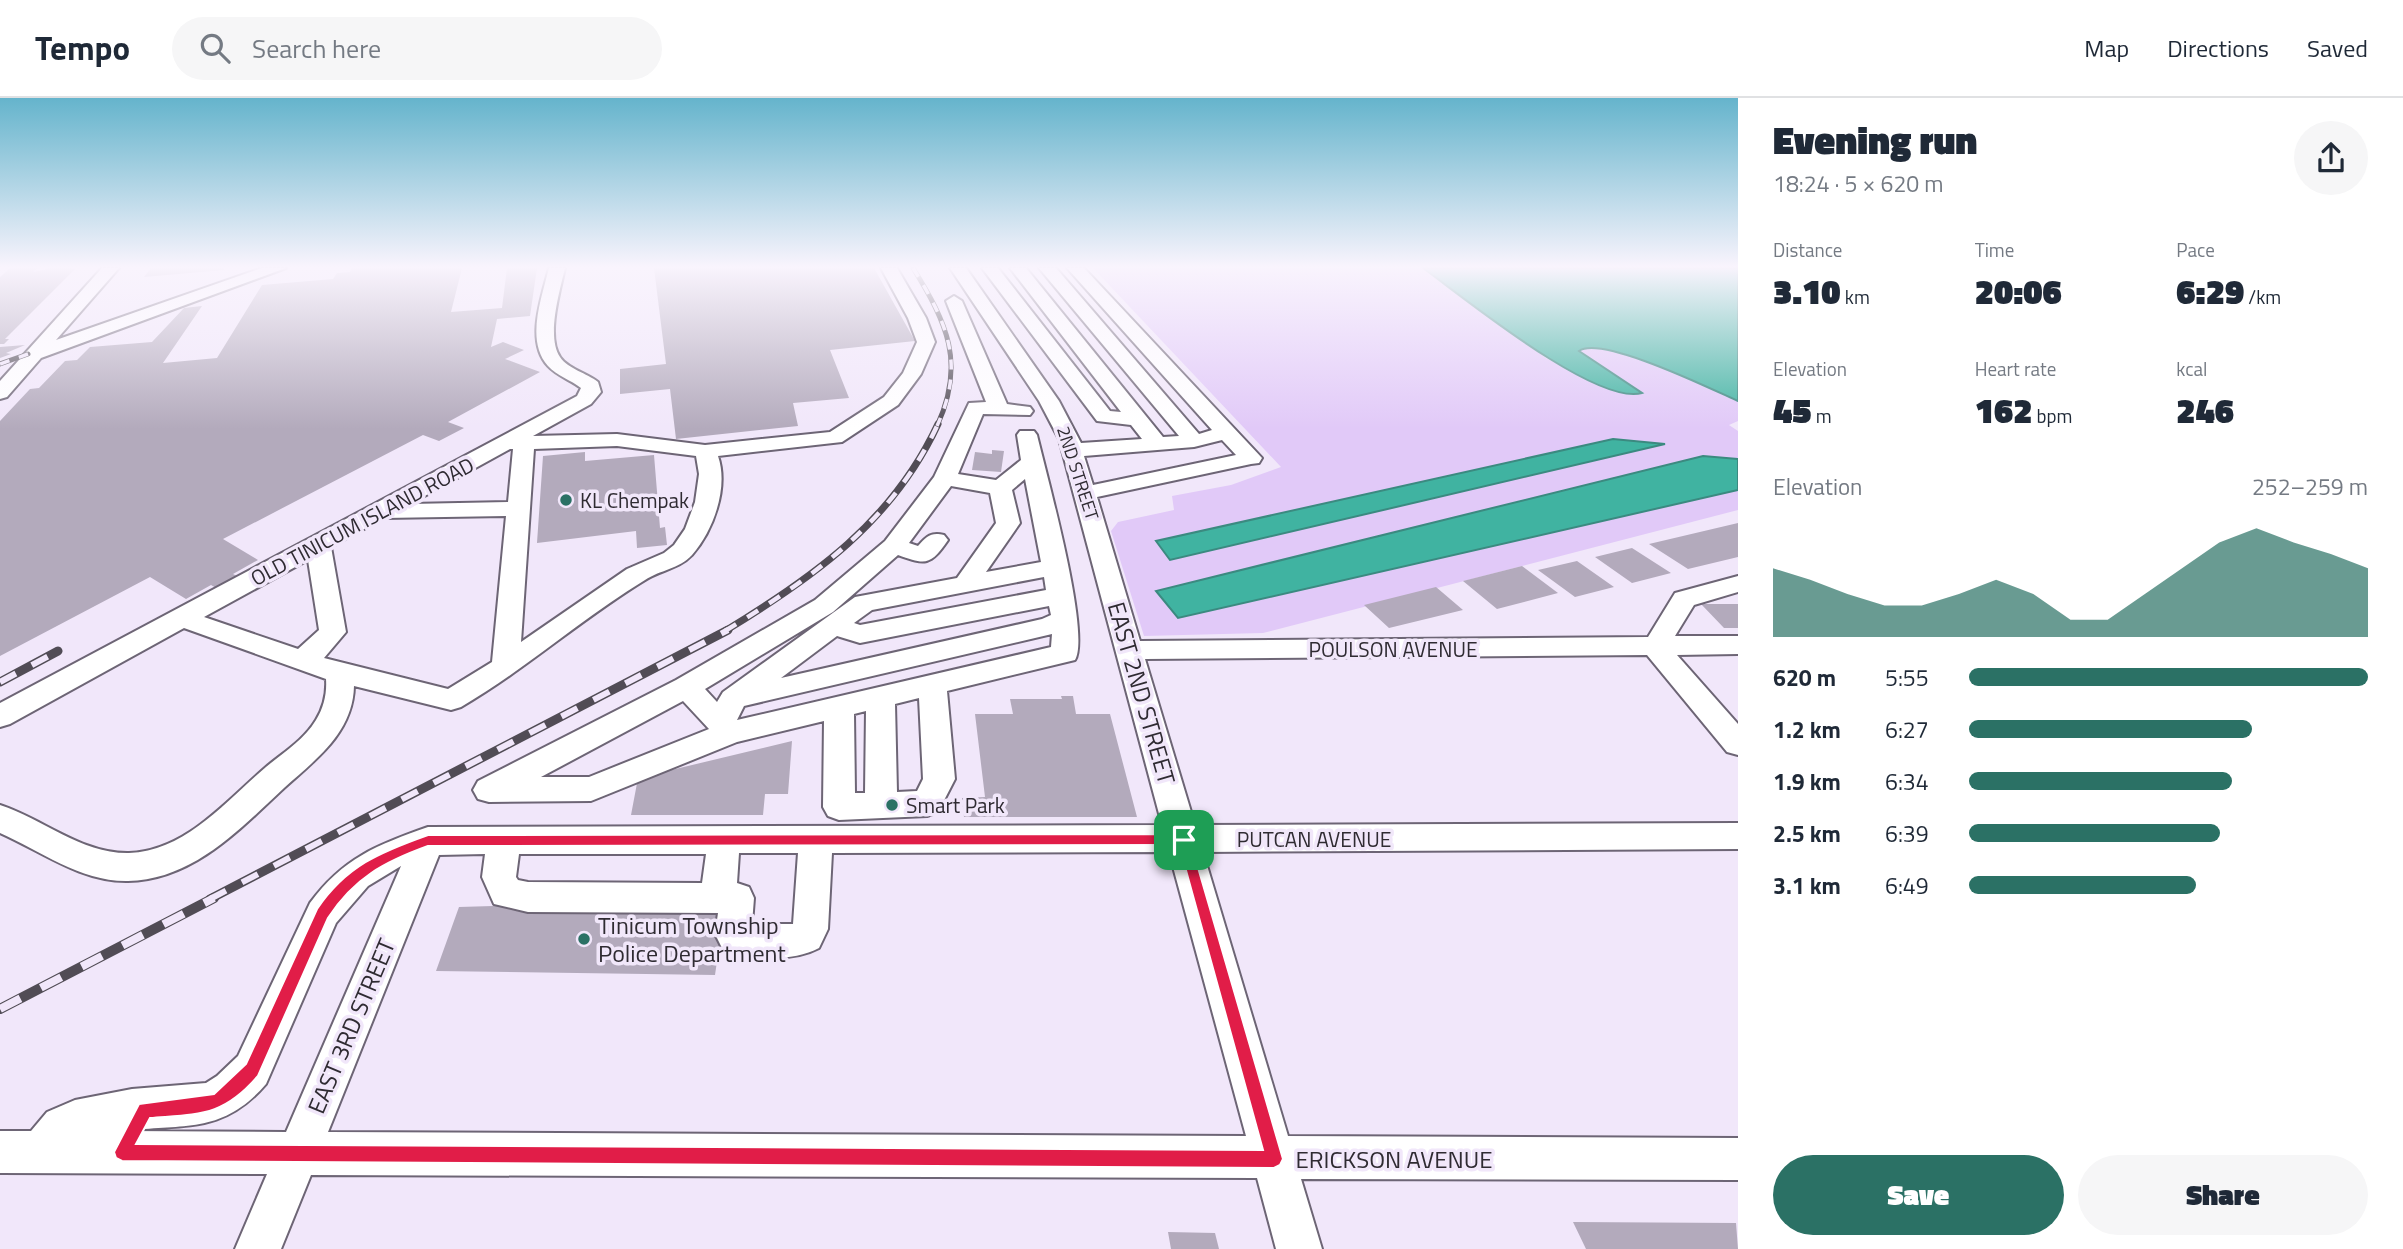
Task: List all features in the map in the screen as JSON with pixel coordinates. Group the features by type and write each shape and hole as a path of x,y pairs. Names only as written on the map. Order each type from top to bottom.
{"street":[{"path":"0,393 64,322"},
{"path":"38,352 125,322"},
{"name":"OLD TINICUM ISLAND ROAD","path":"0,716 380,511 514,443 584,400 591,392 591,386 580,376 557,365 549,356 545,344 549,322"},
{"path":"506,665 518,509 514,443 617,440 705,451 835,438 891,401 912,374 926,342 918,322"},
{"path":"961,322 988,408 1025,424"},
{"name":"2ND STREET","path":"995,322 1061,419 1073,450 1111,581"},
{"path":"1031,322 1104,417 1139,419"},
{"path":"1061,322 1157,444"},
{"path":"1093,322 1194,440"},
{"path":"1085,493 1251,458 1124,322"},
{"path":"1025,424 1049,401"},
{"path":"988,408 945,478 894,546 824,606 686,687 489,790 592,789 728,718 1049,626 1063,607"},
{"path":"686,687 728,718 839,706 1065,653 1063,607 1025,424"},
{"path":"1073,450 1194,440 1226,433"},
{"path":"181,618 339,673 451,700 638,573 683,550 708,510 709,459 705,451"},
{"path":"945,478 1000,488 1033,461"},
{"path":"965,584 1008,523 1000,488"},
{"path":"380,511 518,509"},
{"path":"299,659 313,653 332,632 318,544"},
{"path":"894,546 923,556"},
{"path":"728,718 832,626 864,603 1055,567"},
{"name":"EAST 2ND STREET","path":"1111,581 1299,1249"},
{"path":"1738,584 1684,598 1655,647 1738,744"},
{"path":"832,626 860,634 1063,607"},
{"name":"POULSON AVENUE","path":"1130,650 1738,645"},
{"path":"0,818 27,829 47,844 86,861 109,867 155,864 186,851 219,828 319,738 343,691 339,673"},
{"path":"839,706 839,807 927,803 939,779 932,684"},
{"path":"880,697 881,805"},
{"name":"PUTCAN AVENUE","path":"202,1105 219,1100 252,1070 322,914 345,883 394,853 428,841 1738,836"},
{"path":"504,841 499,877 506,893 528,897 737,898 733,934 736,939 800,940 806,937 810,929 816,840"},
{"name":"EAST 3RD STREET","path":"258,1249 428,841"},
{"path":"718,897 724,841"},
{"path":"41,1152 60,1129 92,1116 202,1105"},
{"path":"180,1152 202,1105"},
{"path":"122,1152 145,1110"},
{"name":"ERICKSON AVENUE","path":"0,1152 1738,1159"}],"shaded area":[{"path":"1144,322 1496,322 1546,358 1587,379 1619,391 1639,394 1578,351 1591,348 1632,357 1738,401 1738,421 1729,425 1738,431 1738,459 1703,456 1157,591 1178,618 1738,490 1738,510 1263,633 1144,636 1111,531 1118,522 1174,510 1172,496 1231,485 1281,467","holes":["1613,439 1662,444 1170,560 1157,542"]},
{"path":"1495,322 1738,322 1738,401 1632,357 1609,350 1591,348 1579,351 1642,393 1621,393 1563,367"},
{"path":"1613,439 1665,444 1170,560 1156,541"},
{"path":"1703,456 1738,459 1738,490 1178,618 1156,591"}],"building":[{"path":"0,322 22,322 5,339 9,339 4,344 0,344"},
{"path":"171,322 191,322 163,363 217,358 239,322 496,322 491,347 503,342 524,350 505,359 540,372 448,422 464,428 439,441 423,435 223,539 258,560 233,574 237,576 216,588 211,585 186,599 150,577 0,656 0,421 30,389 39,388 65,361 77,360 90,347 152,342"},
{"path":"661,322 904,322 915,341 830,350 849,398 793,403 798,426 676,439 670,389 620,394 620,369 666,364"},
{"path":"25,345 6,353 11,354 0,358 0,347"},
{"path":"992,450 1004,451 1001,472 972,470 975,452 992,454"},
{"path":"585,452 585,461 654,455 660,528 665,527 667,545 637,548 636,531 537,543 543,456"},
{"path":"1738,523 1738,557 1688,569 1649,544"},
{"path":"1632,548 1671,573 1632,583 1595,557"},
{"path":"1577,561 1614,587 1575,597 1538,570"},
{"path":"1522,566 1558,593 1497,609 1463,581"},
{"path":"1436,587 1463,610 1389,628 1364,605"},
{"path":"1701,604 1738,604 1738,628 1724,628"},
{"path":"1061,696 1073,696 1076,714 1110,714 1137,817 964,817 962,798 985,797 975,714 1013,714 1010,699 1062,699"},
{"path":"792,741 788,794 765,794 763,815 631,815 638,778"},
{"name":"Tinicum Township Police Department","path":"726,899 715,975 436,971 459,907"},
{"path":"1573,1222 1736,1223 1738,1249 1586,1249"},
{"path":"1168,1232 1215,1233 1219,1249 1171,1249"}],"railway":[{"path":"937,426 946,403 951,363 949,344 941,322"},
{"path":"0,364 28,354"},
{"path":"725,631 790,590 848,544 898,490 920,459 937,426"},
{"path":"210,899 728,630"},
{"path":"0,682 58,651"},
{"path":"0,1009 214,898"}],"place":[{"name":"KL Chempak","path":"566,500"},
{"name":"Smart Park","path":"892,805"},
{"name":"Tinicum Township Police Department","path":"584,939"}],"route":[{"path":"1184,840 1274,1159 122,1152 145,1110 207,1104 219,1100 243,1080 252,1070 322,914 335,895 356,874 394,853 428,841 1184,840"}]}
